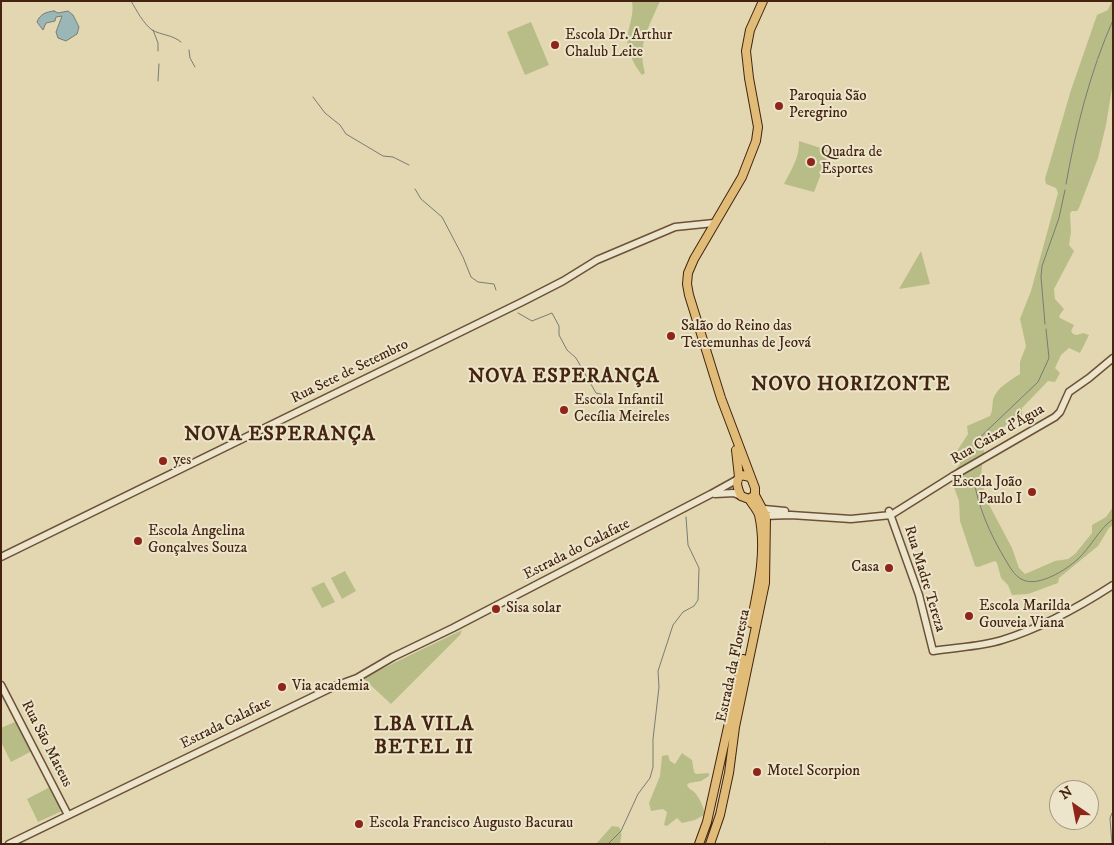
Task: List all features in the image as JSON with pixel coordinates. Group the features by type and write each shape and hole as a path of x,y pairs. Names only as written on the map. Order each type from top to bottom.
{"main road":[{"path":"734,436 737,484 748,497 754,488 734,436 699,330 688,284 690,268 742,177 756,141 758,127 746,51 750,30 763,1"},
{"path":"738,478 745,475 750,477"},
{"name":"Estrada da Floresta","path":"710,844 717,824 729,773 735,727 765,583 762,513 748,497"},
{"name":"Estrada da Floresta","path":"699,844 712,801 758,588 762,513"},
{"path":"712,801 716,805 722,803"},
{"path":"707,822 713,819 717,824"}],"street":[{"name":"Rua Sete de Setembro","path":"1,557 522,302 563,281 597,260 675,227 714,223"},
{"name":"Rua Caixa d'Água","path":"762,513 851,519 877,517 890,513 1056,417 1069,392 1113,358"},
{"name":"Estrada do Calafate","path":"453,628 712,494 738,478"},
{"name":"Estrada do Calafate","path":"712,494 726,492 748,497"},
{"name":"Rua Caixa d'Água","path":"762,513 848,515 890,513"},
{"name":"Rua Madre Tereza","path":"890,513 919,595 933,651 976,646 1006,639 1061,615 1113,585"},
{"path":"877,517 890,520 894,524"},
{"name":"Estrada Calafate","path":"9,844 335,686 357,678 393,657 453,628"},
{"name":"Rua São Mateus","path":"1,684 68,815"}],"green space":[{"path":"632,1 660,1 643,44 642,53 645,73 642,75 633,61 627,38 632,13"},
{"path":"1112,1 1113,82 1106,125 1098,158 1079,208 1077,211 1070,213 1071,232 1069,245 1074,251 1054,289 1055,299 1064,309 1059,316 1060,318 1074,325 1071,331 1073,334 1083,333 1089,335 1080,353 1069,348 1061,355 1055,368 1060,373 1055,382 1048,381 1022,408 1022,415 982,441 985,457 981,477 986,499 1012,548 1019,568 1025,574 1055,561 1068,559 1075,554 1092,533 1092,525 1106,517 1113,507 1113,525 1109,528 1098,546 1059,578 1058,583 1028,594 1012,595 1008,585 1001,578 995,561 978,567 975,566 960,521 959,501 952,482 955,470 960,464 957,451 968,434 967,426 990,416 993,400 997,392 1020,374 1020,362 1026,346 1020,319 1031,291 1058,193 1056,188 1046,184 1045,179 1071,90 1097,15 1108,10"},
{"path":"531,22 549,65 525,75 507,32"},
{"path":"799,141 830,151 814,192 784,184 797,158"},
{"path":"921,251 930,284 899,289"},
{"path":"345,571 356,591 342,599 331,578"},
{"path":"324,582 335,602 322,608 311,588"},
{"path":"462,630 460,635 391,704 363,678"},
{"path":"17,721 32,751 11,762 1,742 1,728"},
{"path":"682,753 692,760 696,774 709,773 709,776 701,781 687,785 699,799 704,815 695,820 682,823 677,818 667,826 664,825 667,812 663,809 651,811 649,803 660,776 662,756 668,755 670,761 675,764"},
{"path":"50,787 62,811 38,822 27,799"},
{"path":"612,826 619,827 620,829 620,844 596,844"}],"water":[{"path":"54,11 58,13 68,11 73,15 79,27 77,34 66,41 58,38 56,32 62,16 56,17 55,21 46,23 43,30 37,22 38,19 48,12"}],"waterway":[{"path":"131,1 152,30 181,42"},
{"path":"1066,184 1085,100 1097,60 1113,20"},
{"path":"153,30 158,43 158,51"},
{"path":"189,50 190,58 195,67"},
{"path":"158,81 159,64"},
{"path":"313,97 325,113 340,125 346,134 383,156 393,157 409,165"},
{"path":"415,189 421,199 442,217 463,257 471,277 478,282 494,284 496,290"},
{"path":"1045,324 1041,277 1042,266 1059,218 1065,190"},
{"path":"518,313 532,321 552,313 559,326 559,335 567,350 576,358 596,393 614,397"},
{"path":"974,443 1038,382 1049,358 1046,329"},
{"path":"973,477 985,520 994,539 1012,571 1023,580 1029,582 1044,579 1067,568 1083,554 1103,528 1113,519"},
{"path":"608,844 621,831 638,794 650,778 653,767 653,739 659,687 658,671 673,625 683,612 694,606 698,600 699,568 688,545 686,517"},
{"path":"1112,844 1110,818 1113,811"}],"place":[{"name":"Escola Dr. Arthur Chalub Leite","path":"555,45"},
{"name":"Paroquia São Peregrino","path":"779,106"},
{"name":"Quadra de Esportes","path":"811,162"},
{"name":"Salão do Reino das Testemunhas de Jeová","path":"671,336"},
{"name":"Escola Infantil Cecília Meireles","path":"564,410"},
{"name":"yes","path":"163,461"},
{"name":"Escola João Paulo I","path":"1032,492"},
{"name":"Escola Angelina Gonçalves Souza","path":"138,541"},
{"name":"Casa","path":"889,568"},
{"name":"Sisa solar","path":"496,609"},
{"name":"Escola Marilda Gouveia Viana","path":"969,616"},
{"name":"Via academia","path":"282,687"},
{"name":"Motel Scorpion","path":"757,772"},
{"name":"Escola Francisco Augusto Bacurau","path":"359,824"}],"district":[{"name":"NOVA ESPERANÇA","path":"564,378"},
{"name":"NOVO HORIZONTE","path":"851,386"},
{"name":"NOVA ESPERANÇA","path":"280,436"},
{"name":"LBA VILA BETEL II","path":"424,738"}]}
